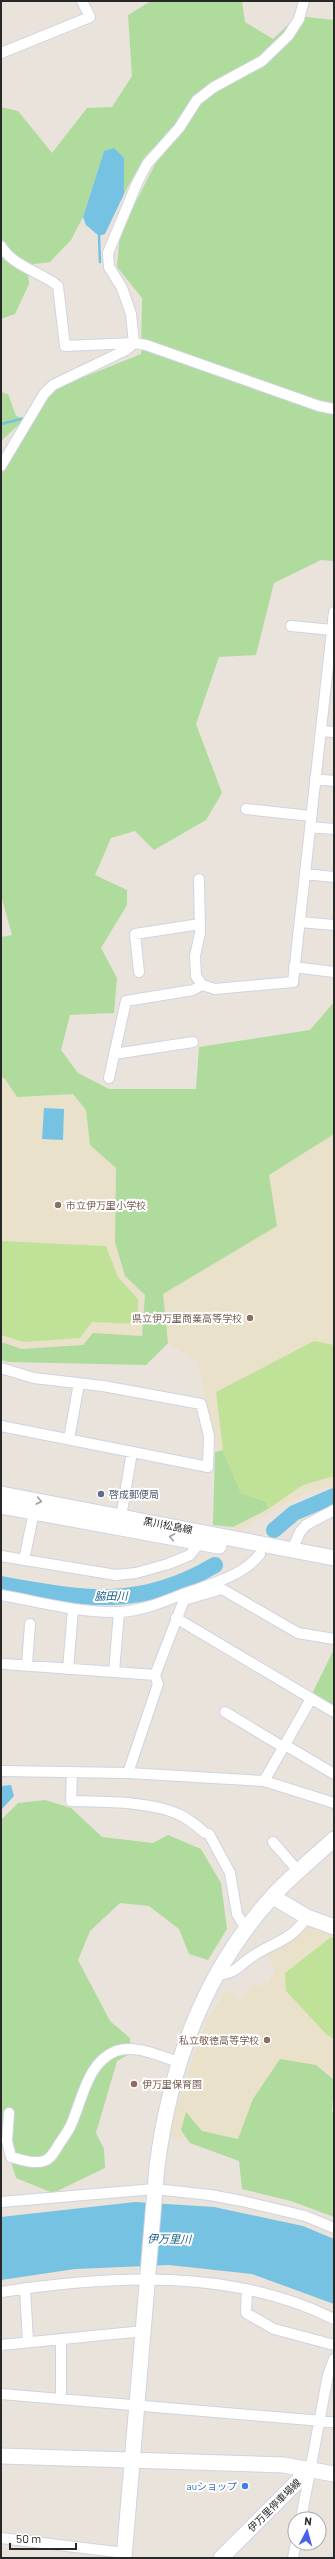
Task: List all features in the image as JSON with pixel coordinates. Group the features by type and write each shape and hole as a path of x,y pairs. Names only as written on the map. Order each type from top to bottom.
{"street":[{"path":"1,53 90,17 82,1"},
{"path":"134,343 131,314 122,288 109,267 108,253 137,183 147,164 179,128 197,100 214,87 262,61 288,36 299,19 304,1"},
{"path":"1,246 14,260 49,279 58,286 65,346 134,343 146,345 319,406 334,409"},
{"path":"1,466 44,394 53,385 126,350 134,343"},
{"path":"199,879 200,924 195,956 196,976 202,985 215,989 293,982 321,731 330,684 334,612"},
{"path":"291,626 332,635"},
{"path":"321,731 334,732"},
{"path":"316,779 334,781"},
{"path":"246,809 311,816"},
{"path":"310,827 334,829"},
{"path":"305,874 334,877"},
{"path":"300,922 334,925"},
{"path":"139,972 135,934 200,924"},
{"path":"294,967 334,972"},
{"path":"109,1078 126,1001 193,990 202,985"},
{"path":"114,1054 193,1042"},
{"path":"1,1368 34,1378 79,1383 201,1404 209,1436 208,1466 1,1426"},
{"path":"69,1439 79,1383"},
{"path":"120,1522 132,1452"},
{"name":"黒川松島線","path":"1,1494 200,1542 334,1568"},
{"name":"黒川松島線","path":"1,1506 34,1512 120,1522 334,1558"},
{"path":"292,1550 300,1532 306,1525 334,1510"},
{"path":"24,1560 34,1512"},
{"path":"1,1556 116,1575 136,1573 173,1562 190,1555 200,1542"},
{"path":"128,1773 158,1684 155,1675 184,1597 223,1579 255,1561 260,1554"},
{"path":"1,1595 73,1609 119,1612 222,1589 298,1632 334,1639"},
{"path":"68,1669 73,1609"},
{"path":"114,1672 119,1612"},
{"path":"176,1618 334,1712"},
{"path":"27,1666 30,1624"},
{"path":"4,1664 155,1675"},
{"path":"264,1781 311,1699"},
{"path":"225,1712 334,1774"},
{"path":"1,1771 128,1773 264,1781 333,1802"},
{"path":"72,1772 71,1801 125,1804 163,1810 178,1814 205,1833 210,1834 230,1873 237,1914 246,1929"},
{"path":"1,2538 124,2555 155,2192 165,2110 178,2062 190,2031 216,1976 246,1929 273,1897 334,1839"},
{"path":"273,1842 299,1872"},
{"path":"273,1897 307,1917 334,1928"},
{"path":"216,1976 231,1974 253,1955 284,1941 301,1926 307,1917"},
{"path":"9,2113 7,2141 11,2157 27,2162 44,2161 50,2159 71,2127 90,2075 100,2062 116,2052 127,2050 150,2053 178,2062"},
{"path":"1,2202 155,2192 210,2195 305,2216 334,2228"},
{"path":"1,2292 24,2288 148,2278 207,2282 247,2289 286,2300 334,2319"},
{"path":"24,2288 28,2342"},
{"path":"247,2289 246,2313 274,2329 334,2345"},
{"path":"1,2345 144,2331"},
{"path":"61,2340 61,2399"},
{"path":"302,2511 309,2470 314,2458 318,2420 328,2375 334,2359"},
{"path":"1,2394 138,2404 334,2422"},
{"path":"1,2456 284,2465 309,2470"},
{"name":"伊万里停車場線","path":"221,2558 309,2470 334,2474"}],"shaded area":[{"name":"市立伊万里小学校","path":"1,1076 5,1079 17,1097 73,1094 86,1110 90,1145 116,1168 115,1242 125,1276 145,1294 142,1336 93,1334 83,1345 22,1349 1,1342"},
{"name":"県立伊万里商業高等学校","path":"334,1134 334,1486 307,1492 236,1532 197,1361 168,1343 163,1294 277,1226 269,1175"},
{"name":"私立敬徳高等学校","path":"309,1926 334,1935 334,2080 316,2065 253,2099 238,2139 202,2131 176,2141 170,2131 184,2082 207,2020 227,1990 239,2000 253,1985 267,1985 275,1969 267,1955 282,1947"}],"green space":[{"path":"151,1 242,1 245,22 273,39 297,16 334,20 334,561 321,560 274,583 256,655 219,657 196,724 222,793 206,820 154,850 135,831 111,838 95,875 127,890 127,905 101,948 117,978 114,1013 70,1015 61,1050 78,1073 109,1089 196,1089 199,1047 310,1030 334,1002 334,1134 269,1175 277,1226 163,1294 168,1343 146,1365 8,1362 1,1360 1,1342 22,1349 83,1345 93,1333 142,1336 145,1295 125,1276 115,1242 116,1168 90,1145 86,1110 73,1094 17,1097 5,1079 1,1076 1,937 12,935 1,895 1,473 54,389 141,354 142,298 117,267 120,233 171,133 145,156 124,194 124,158 104,151 83,217 71,240 50,262 27,265 29,284 15,314 1,319 1,107 18,111 52,153 87,108 112,107 132,76 128,15"},
{"path":"1,392 8,394 16,416 25,419 1,441"},
{"path":"1,1241 106,1246 118,1277 138,1299 138,1324 92,1322 80,1338 24,1342 1,1335"},
{"path":"314,1341 334,1345 334,1476 303,1485 268,1509 267,1502 241,1493 223,1450 216,1392"},
{"path":"223,1450 241,1493 267,1502 268,1509 233,1527 213,1525 215,1452"},
{"path":"334,1649 334,1708 311,1696"},
{"path":"45,1800 71,1808 102,1837 153,1843 168,1835 201,1849 221,1883 227,1929 208,1960 189,1954 179,1929 149,1906 120,1903 90,1931 78,1960 110,2021 130,2038 131,2053 117,2061 96,2133 104,2149 105,2168 53,2193 16,2178 1,2128 1,1820 18,1803"},
{"path":"331,1937 334,1939 334,2039 327,2035 286,1991 285,1973"},
{"path":"280,2059 316,2065 334,2080 332,2112 334,2113 334,2217 291,2201 242,2189 239,2161 190,2143 181,2130 186,2112 202,2131 238,2139 253,2099"}],"water":[{"path":"114,148 124,158 124,194 105,234 99,236 86,225 83,217 104,151"},
{"path":"44,1108 64,1109 63,1140 42,1139"},
{"path":"11,1785 14,1796 1,1810 1,1786"},
{"name":"伊万里川","path":"135,2202 214,2207 303,2226 334,2239 334,2304 252,2274 169,2265 75,2269 1,2280 1,2217"}],"waterway":[{"path":"99,236 100,262"},
{"path":"45,387 53,380"},
{"path":"1,424 25,418"},
{"name":"脇田川","path":"274,1530 294,1513 334,1496"},
{"name":"脇田川","path":"1,1584 59,1594 111,1597 136,1595 161,1589 187,1579 215,1565"}],"place":[{"name":"市立伊万里小学校","path":"58,1205"},
{"name":"県立伊万里商業高等学校","path":"250,1318"},
{"name":"啓成郵便局","path":"101,1494"},
{"name":"私立敬徳高等学校","path":"267,2040"},
{"name":"伊万里保育園","path":"134,2084"},
{"name":"auショップ","path":"245,2486"}]}
